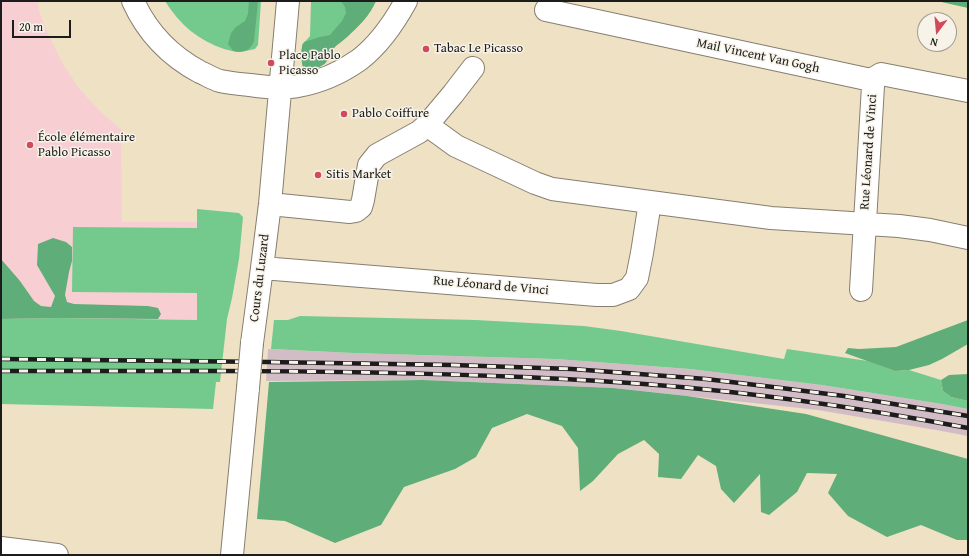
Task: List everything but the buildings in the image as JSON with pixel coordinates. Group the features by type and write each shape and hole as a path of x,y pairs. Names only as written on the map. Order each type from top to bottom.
{"street":[{"path":"133,1 138,13 153,35 169,51 188,65 220,81 258,86 281,87 297,87 313,83 337,73 359,60 379,42 395,21 406,1"},
{"name":"Cours du Luzard","path":"232,555 252,343 270,204 288,1"},
{"name":"Mail Vincent Van Gogh","path":"546,10 871,80 881,74 968,91"},
{"path":"270,204 350,212 356,211 361,207 363,200 369,165 377,154 419,132 427,125 473,68"},
{"name":"Rue Léonard de Vinci","path":"861,290 873,86 871,80"},
{"name":"Rue Léonard de Vinci","path":"427,125 456,146 535,183 552,189 771,218 899,226 930,230 968,238"},
{"name":"Rue Léonard de Vinci","path":"262,268 613,295 629,289 637,278 650,202"},
{"path":"1,548 57,555"}],"shaded area":[{"path":"1,1 37,1 45,28 63,64 87,97 103,114 123,131 121,139 122,222 197,222 197,320 59,318 1,319"},
{"path":"268,349 556,359 690,369 822,385 968,409 968,436 818,410 613,388 423,380 266,381"}],"green space":[{"path":"165,1 261,1 258,45 255,49 237,52 215,46 190,31"},
{"path":"249,1 258,1 254,41 251,47 246,50 240,52 233,51 228,44 231,33 236,27 245,21 248,14"},
{"path":"312,1 376,1 371,11 360,24 333,49 326,63 319,67 312,68 303,67 302,45 310,36"},
{"path":"341,1 376,1 371,11 360,24 333,49 324,65 317,68 303,67 301,54 304,42 330,35 342,21 346,13 345,7"},
{"path":"937,1 968,1 968,8"},
{"path":"197,209 239,213 243,217 239,259 227,319 220,382 216,382 213,409 1,404 1,319 59,318 197,320 197,293 72,292 73,227 197,228"},
{"path":"53,238 66,242 72,247 72,261 65,295 67,302 74,304 148,306 158,308 161,314 158,319 1,319 1,259 20,281 34,301 41,306 51,307 55,296 37,265 38,244"},
{"path":"300,316 476,320 584,326 784,359 787,349 868,361 895,371 909,370 941,380 943,391 951,397 968,401 968,409 822,385 690,369 556,359 271,349 274,320 288,320"},
{"path":"968,320 968,344 929,365 909,370 895,371 845,353 848,348 859,349 896,347"},
{"path":"968,374 968,401 951,397 943,391 941,380 949,375"},
{"path":"423,380 613,388 687,396 806,414 968,459 968,540 957,540 921,525 887,537 848,516 828,493 837,474 807,473 797,492 769,515 761,512 760,474 734,503 721,489 716,466 698,455 681,479 658,477 659,454 644,440 618,454 593,481 580,491 578,448 562,426 527,414 492,428 476,457 455,469 404,487 381,525 335,543 285,521 257,519 269,382"}],"railway":[{"path":"1,359 453,365 572,369 706,379 844,396 968,416"},
{"path":"1,371 258,371 409,373 599,381 685,387 766,396 847,407 968,428"}],"place":[{"name":"Tabac Le Picasso","path":"426,49"},
{"name":"Place Pablo Picasso","path":"271,63"},
{"name":"Pablo Coiffure","path":"344,114"},
{"name":"École élémentaire Pablo Picasso","path":"30,145"},
{"name":"Sitis Market","path":"318,175"}]}
